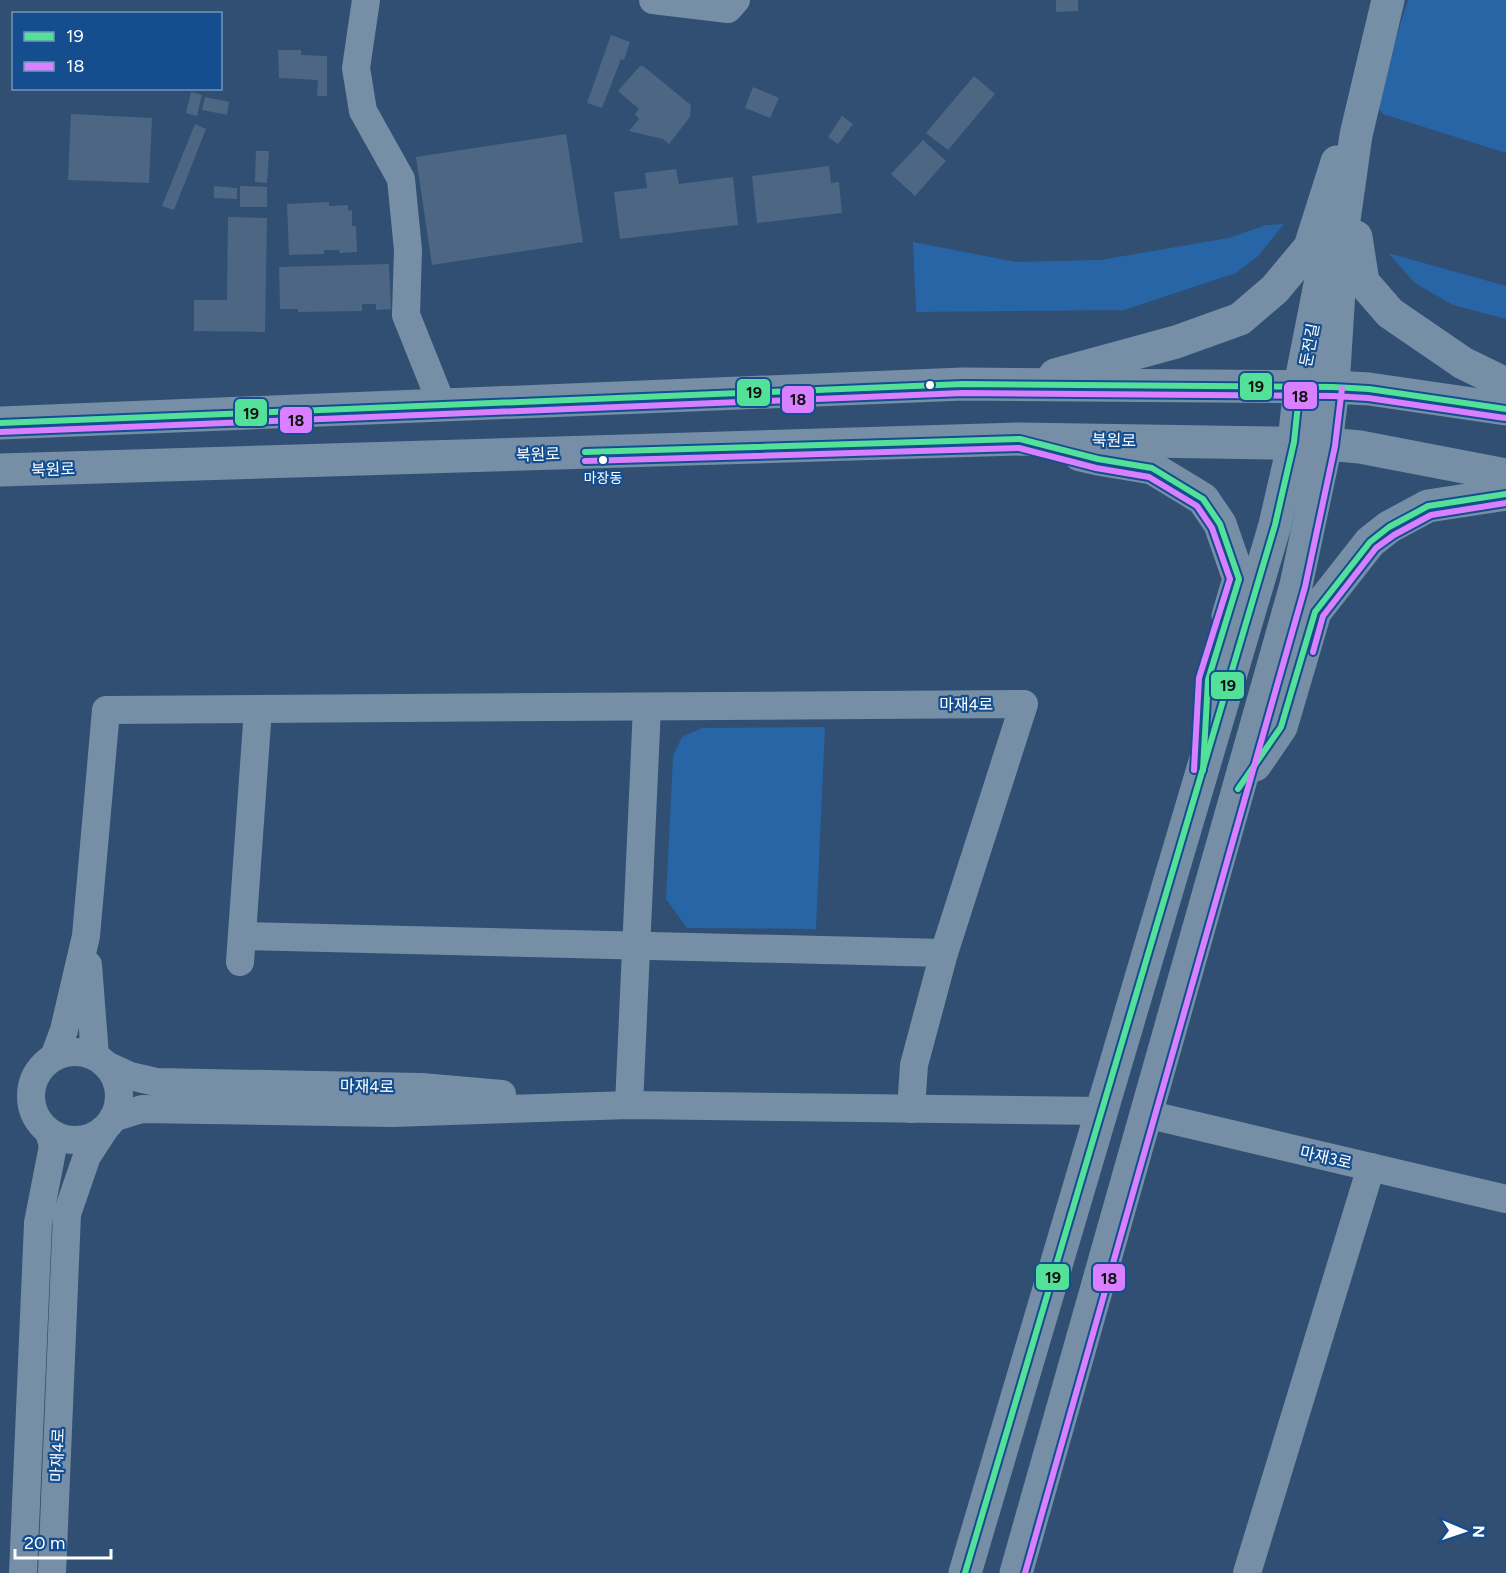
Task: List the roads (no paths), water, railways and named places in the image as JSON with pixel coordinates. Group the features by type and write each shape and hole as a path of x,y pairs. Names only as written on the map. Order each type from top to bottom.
{"street":[{"path":"366,0 356,68 363,111 401,178 408,250 406,315 442,405"},
{"path":"653,0 728,9 736,0"},
{"name":"둔전길","path":"965,1573 1275,525 1294,442 1300,386 1351,133 1388,0"},
{"path":"1022,384 1176,342 1240,319 1275,290 1310,247 1351,133"},
{"path":"1351,133 1353,217 1363,282 1390,314 1463,363 1506,384"},
{"name":"둔전길","path":"1016,1573 1296,585 1326,444 1334,387 1351,133"},
{"path":"0,423 963,384 1334,387 1369,389 1506,410"},
{"path":"1020,439 1098,459 1152,468 1203,499 1220,524 1239,579 1208,680 1203,770"},
{"name":"북원로","path":"0,470 1020,439 1326,444 1360,447 1506,475"},
{"path":"1239,789 1281,727 1315,612 1370,542 1389,527 1428,506 1506,494"},
{"name":"마재4로","path":"54,1057 64,1030 86,936 106,710 1024,704 944,952 914,1065 912,1109"},
{"path":"629,1105 647,706"},
{"path":"258,709 241,949 637,945 944,952"},
{"name":"마재4로","path":"86,936 101,1061 130,1076 156,1082 421,1087 629,1105"},
{"path":"68,1053 82,1053 101,1061 114,1077 119,1090 118,1104 109,1124 91,1138 77,1141 62,1139 49,1132 39,1122 32,1108 31,1093 34,1079 54,1057 68,1053"},
{"name":"마재4로","path":"52,1573 67,1214 87,1156 109,1124 142,1109 392,1113 629,1105 1102,1111"},
{"name":"마재3로","path":"1146,1114 1506,1199"},
{"name":"마재4로","path":"23,1573 38,1222 53,1146 49,1132"},
{"path":"1247,1573 1371,1167"}],"place":[{"name":"마장동","path":"603,460"}]}
